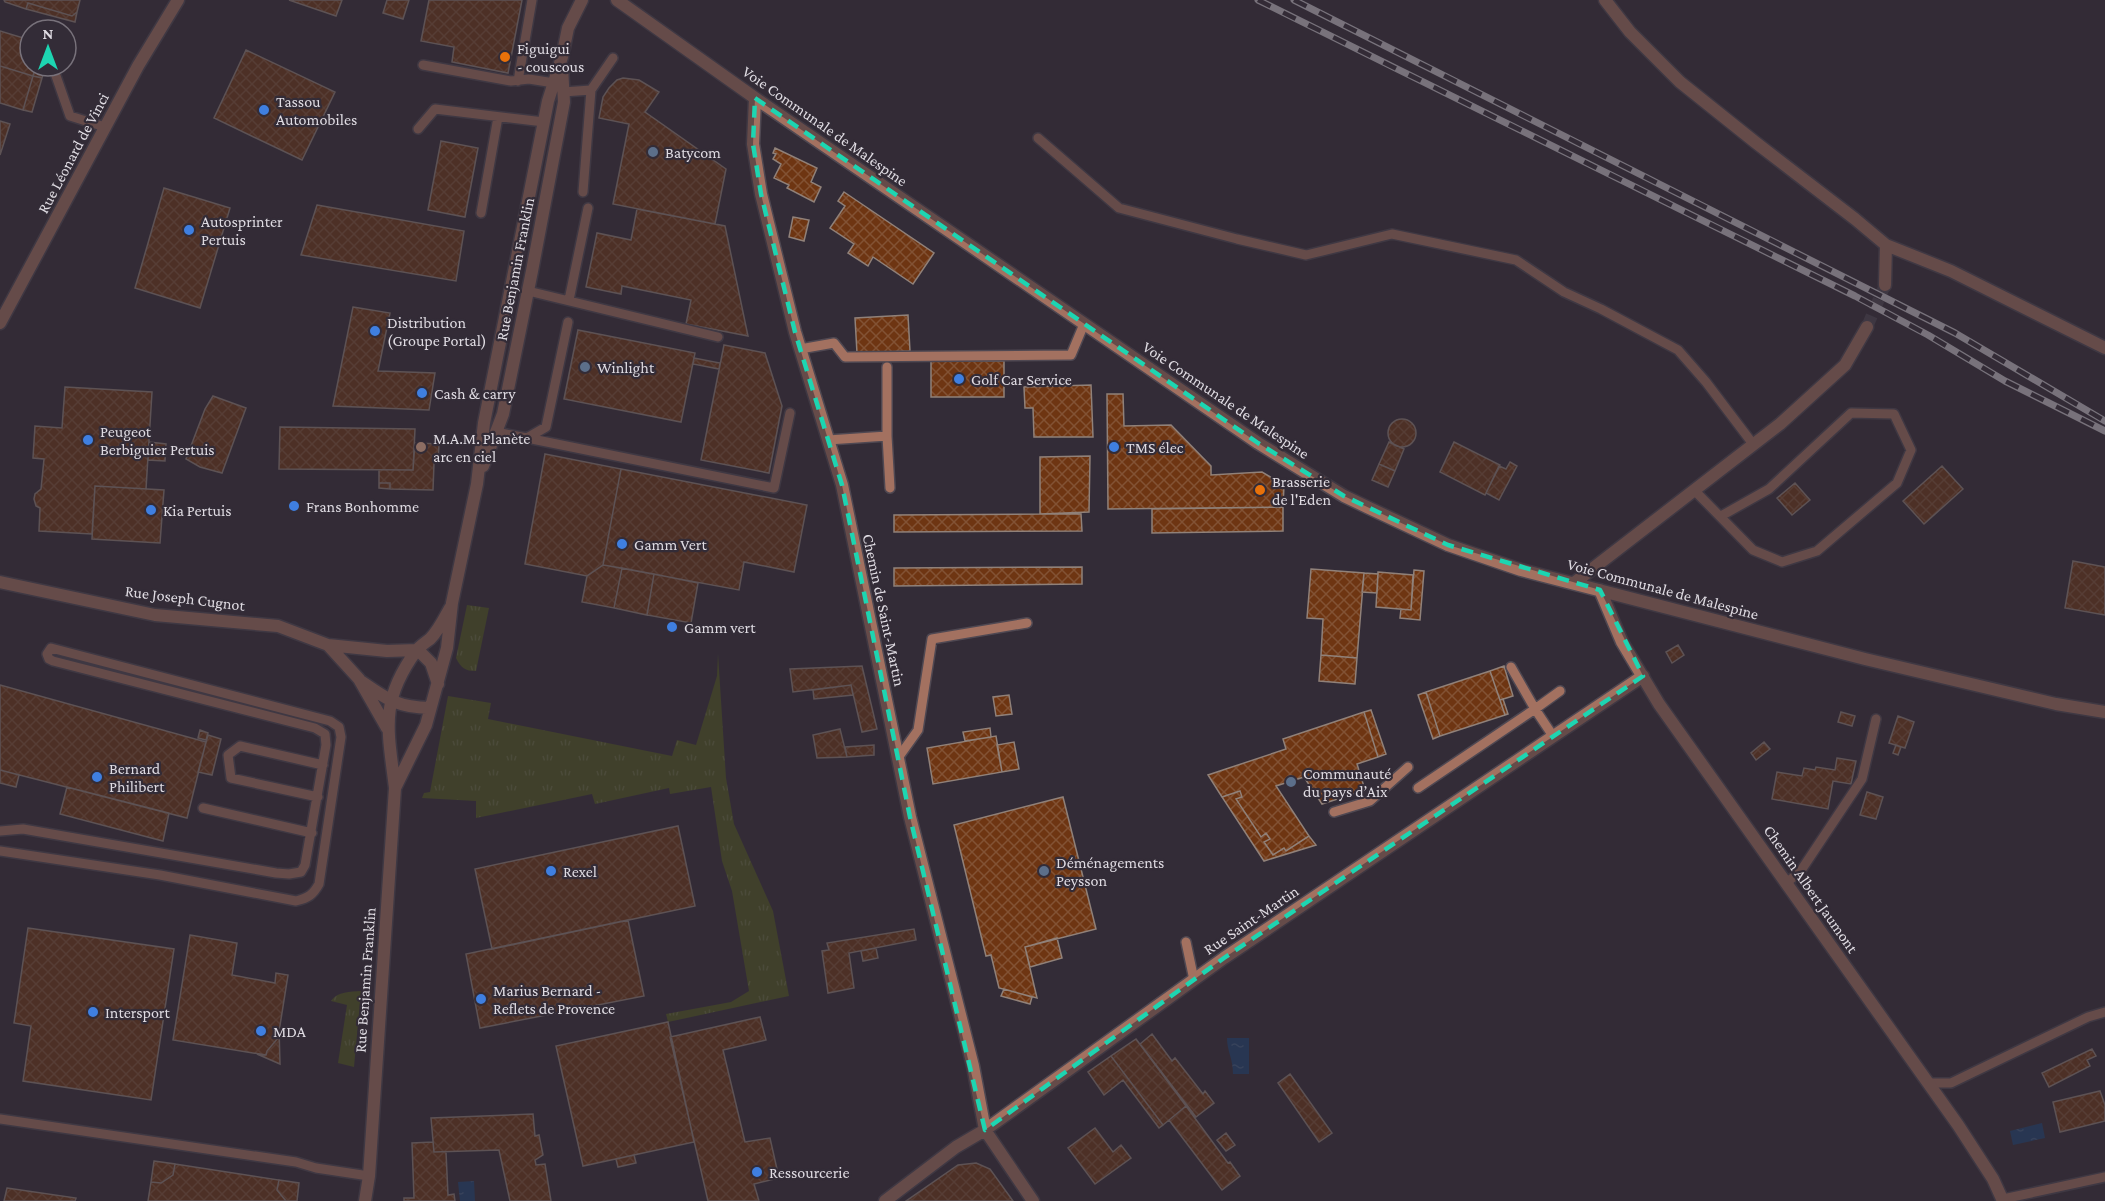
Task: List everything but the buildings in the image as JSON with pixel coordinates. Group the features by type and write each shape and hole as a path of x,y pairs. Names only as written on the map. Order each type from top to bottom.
{"street":[{"name":"Rue Léonard de Vinci","path":"0,323 138,66 178,0"},
{"name":"Rue Benjamin Franklin","path":"452,603 477,484 484,423 544,122 568,28 582,0"},
{"name":"Voie Communale de Malespine","path":"617,0 755,98 1258,443 1344,496 1448,545 1521,570 1865,659 2056,704 2105,712"},
{"path":"1605,0 1630,32 1680,82 1886,245 1952,271 2105,348"},
{"name":"Rue Benjamin Franklin","path":"477,484 503,414 528,291 564,102 562,57"},
{"name":"Chemin de Saint-Martin","path":"755,98 753,144 761,194 800,349 842,484 910,816 973,1066 984,1130"},
{"path":"1884,285 1886,245"},
{"path":"1574,582 1780,424 1845,364 1867,327"},
{"name":"Rue Joseph Cugnot","path":"0,582 155,615 278,626 328,645 387,651 417,650"},
{"name":"Chemin Albert Jaumont","path":"1600,590 1622,642 1659,704 1928,1083 1993,1179 2003,1200"},
{"path":"395,788 387,728 390,701 397,683 417,650 441,624 452,603"},
{"path":"395,788 426,725 447,648 452,603"},
{"name":"Rue Joseph Cugnot","path":"328,645 359,679 390,701"},
{"path":"417,650 430,663 438,684"},
{"name":"Rue Saint-Martin","path":"885,1201 956,1147 984,1130 1194,980 1643,676"},
{"name":"Rue Joseph Cugnot","path":"359,679 387,728"},
{"path":"390,701 410,707 430,708"},
{"name":"Rue Benjamin Franklin","path":"366,1201 395,788"},
{"path":"984,1130 1033,1201"},
{"name":"Rue Benjamin Franklin","path":"369,1176 372,1201"}],"lane":[{"path":"518,81 532,0"},
{"path":"583,192 591,90 613,58"},
{"path":"423,65 511,81 529,80 554,83"},
{"path":"57,78 70,116 105,127"},
{"path":"563,92 591,90"},
{"path":"418,129 435,109 544,122"},
{"path":"481,213 498,117"},
{"path":"1038,138 1119,208 1237,239 1306,255 1392,234 1516,261 1564,292 1678,350 1706,382 1753,444"},
{"path":"569,300 588,207"},
{"path":"528,291 718,337"},
{"path":"527,438 546,427 568,322"},
{"path":"800,349 834,343 845,357 1071,355 1084,324"},
{"path":"887,367 890,488"},
{"path":"496,432 774,488 789,413"},
{"path":"1694,490 1753,550 1782,562 1817,551 1897,483 1911,450 1894,414 1851,413 1769,489 1721,516"},
{"path":"828,440 887,436"},
{"path":"898,758 918,730 932,639 1027,623"},
{"path":"0,831 23,829 289,874 301,872 306,865 326,745 325,734 315,728 53,661 47,654 51,648 330,721 339,727 341,737 319,884 314,894 306,898 296,901 160,875 0,850"},
{"path":"1511,667 1553,736"},
{"path":"1418,788 1560,691"},
{"path":"1786,883 1800,872 1862,779 1876,719"},
{"path":"318,797 231,778 228,755 240,746 323,765"},
{"path":"1334,812 1370,801 1408,767"},
{"path":"203,808 312,833"},
{"path":"1186,942 1194,980"},
{"path":"1928,1083 1952,1083 2088,1017 2105,1012"},
{"path":"0,1119 296,1162 316,1168 369,1176"},
{"path":"2003,1200 2105,1177"}],"highlighted area":[{"path":"755,98 1258,443 1344,496 1448,545 1600,590 1643,676 1224,958 985,1130 910,817 842,485 795,332 761,194 753,144"}],"green space":[{"path":"467,605 489,608 476,671 464,668 456,658"},
{"path":"718,654 726,778 734,824 773,911 789,996 668,1022 666,1014 731,1002 749,991 732,891 722,861 711,787 670,794 669,788 595,804 592,794 476,818 476,801 422,798 424,793 430,792 448,696 491,703 488,719 672,756 677,740 696,745 717,676"},
{"path":"361,991 354,1067 338,1063 347,1005 331,1001 341,994"}],"water":[{"path":"1227,1038 1249,1038 1249,1074 1233,1074"},
{"path":"2042,1123 2045,1138 2013,1145 2010,1131"},
{"path":"474,1181 475,1201 460,1201 458,1182"}],"tunnel":[{"path":"1867,327 1885,285"}],"railway":[{"path":"1258,0 1855,296 1928,335 2005,381 2105,431"},
{"path":"1294,0 1955,333 2105,421"}],"place":[{"name":"Figuigui - couscous","path":"505,57"},
{"name":"Tassou Automobiles","path":"264,110"},
{"name":"Batycom","path":"653,152"},
{"name":"Autosprinter Pertuis","path":"189,230"},
{"name":"Distribution (Groupe Portal)","path":"375,331"},
{"name":"Winlight","path":"585,367"},
{"name":"Golf Car Service","path":"959,379"},
{"name":"Cash & carry","path":"422,393"},
{"name":"Peugeot Berbiguier Pertuis","path":"88,440"},
{"name":"M.A.M. Planète arc en ciel","path":"421,447"},
{"name":"TMS élec","path":"1114,447"},
{"name":"Brasserie de l'Eden","path":"1260,490"},
{"name":"Frans Bonhomme","path":"294,506"},
{"name":"Kia Pertuis","path":"151,510"},
{"name":"Gamm Vert","path":"622,544"},
{"name":"Gamm vert","path":"672,627"},
{"name":"Bernard Philibert","path":"97,777"},
{"name":"Communauté du pays d’Aix","path":"1291,782"},
{"name":"Rexel","path":"551,871"},
{"name":"Déménagements Peysson","path":"1044,871"},
{"name":"Marius Bernard - Reflets de Provence","path":"481,999"},
{"name":"Intersport","path":"93,1012"},
{"name":"MDA","path":"261,1031"},
{"name":"Ressourcerie","path":"757,1172"}]}
